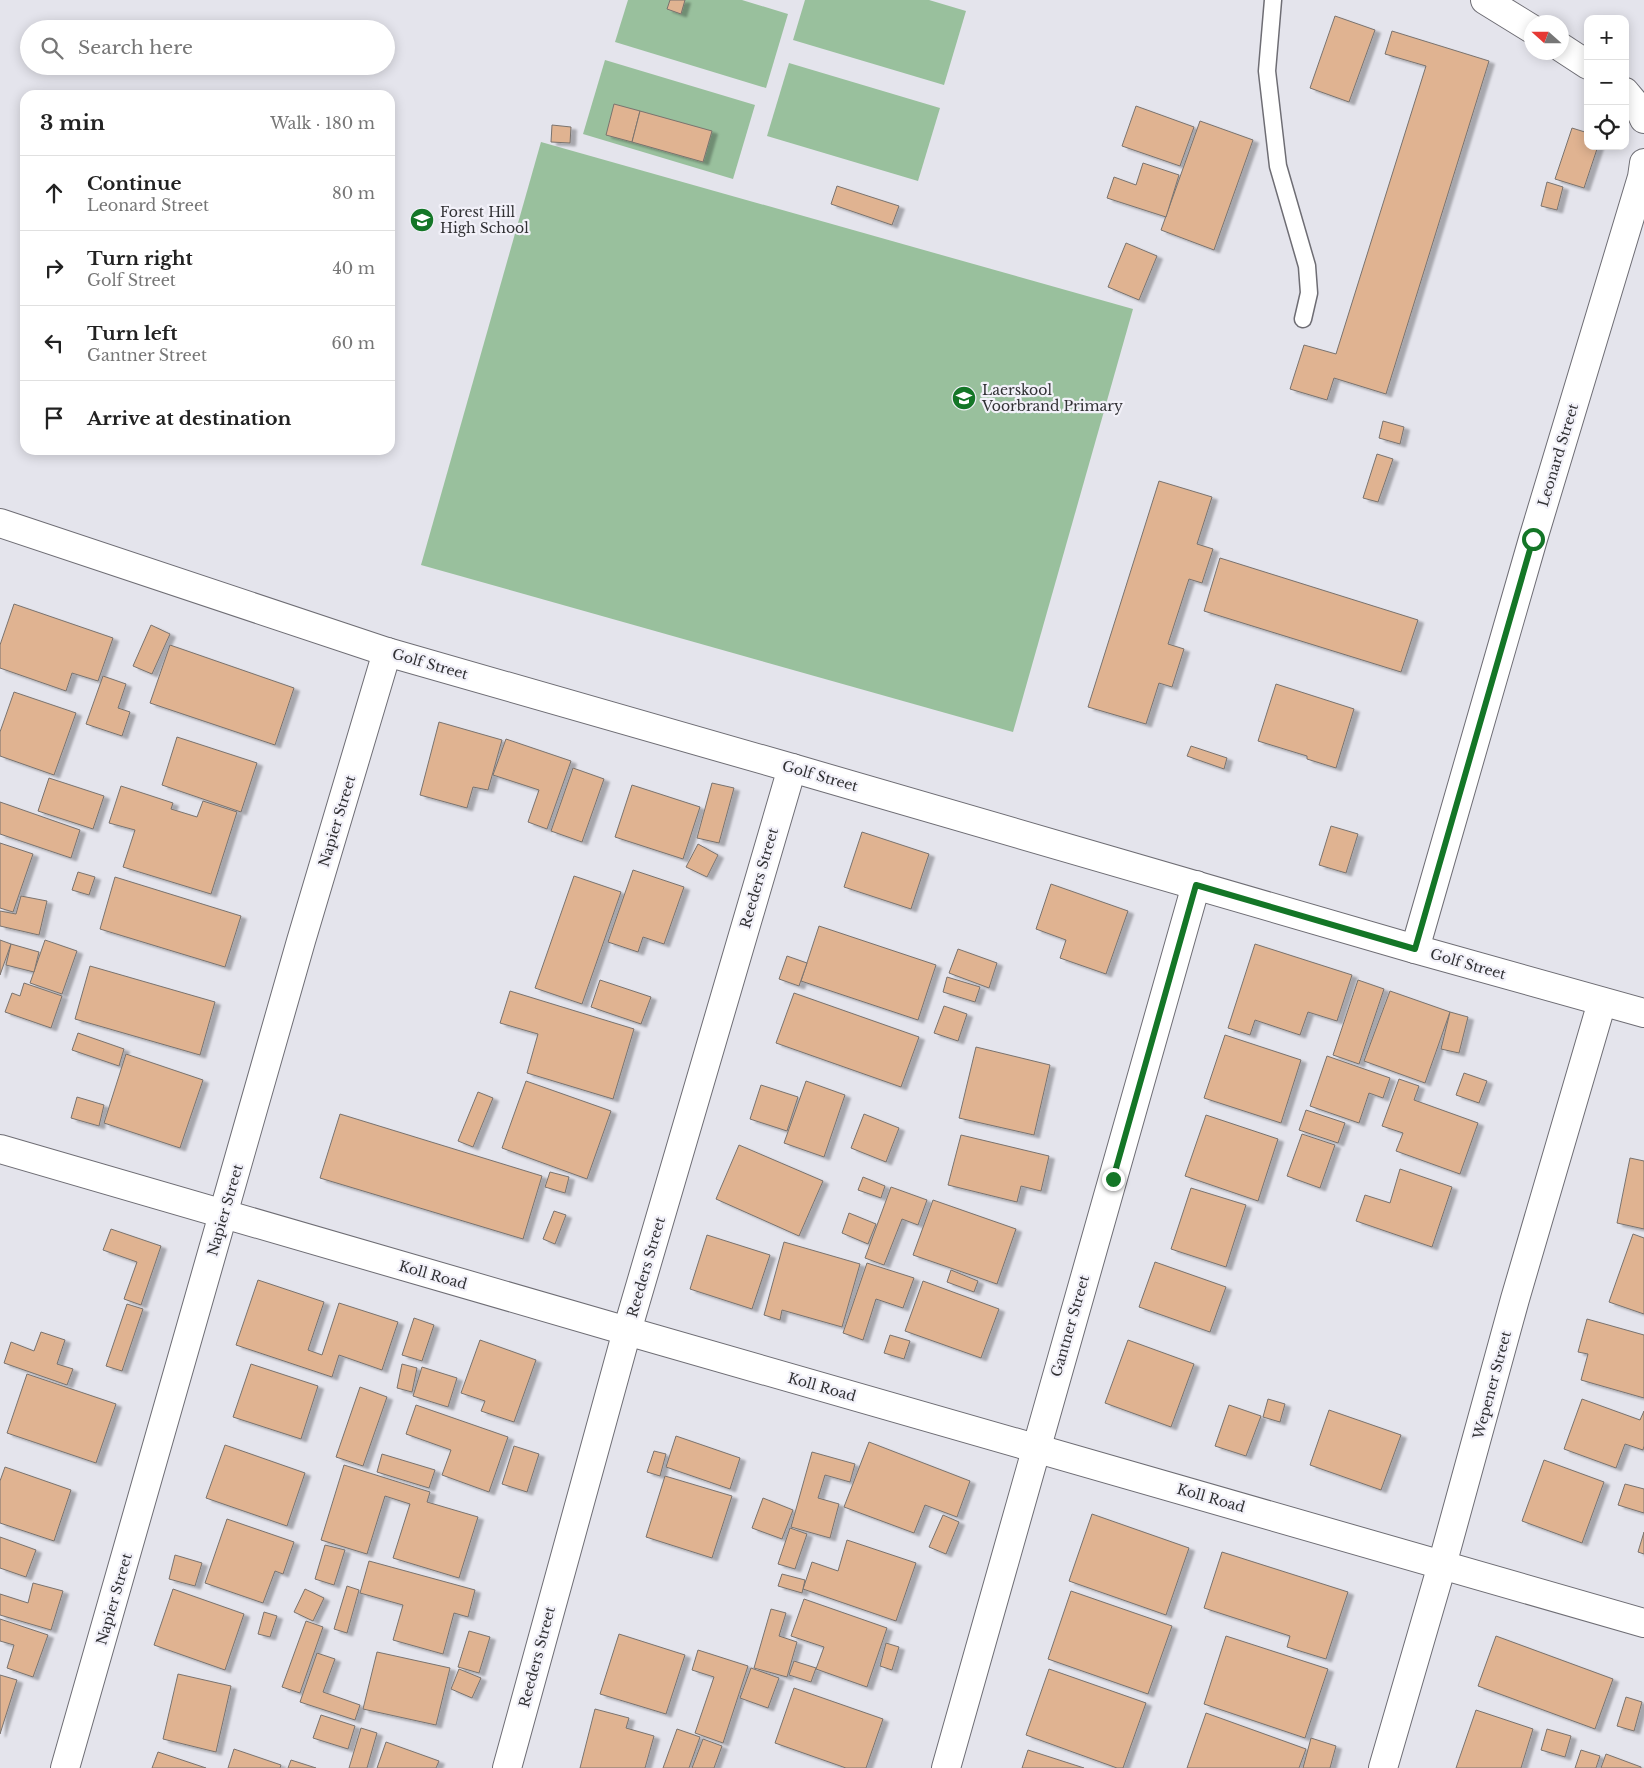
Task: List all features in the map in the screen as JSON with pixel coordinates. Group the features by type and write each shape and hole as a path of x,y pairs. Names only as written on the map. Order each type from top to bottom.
{"street":[{"path":"1486,0 1524,24"},
{"path":"1569,53 1584,62"},
{"path":"1629,97 1640,110 1644,119"},
{"name":"Leonard Street","path":"1415,949 1533,539 1642,177 1644,163"},
{"name":"Golf Street","path":"0,523 388,652 1415,949 1644,1013"},
{"name":"Napier Street","path":"65,1768 301,941 388,652"},
{"name":"Reeders Street","path":"507,1768 627,1331 792,768"},
{"name":"Gantner Street","path":"946,1768 1196,885"},
{"name":"Wepener Street","path":"1383,1768 1442,1565 1515,1300 1602,1002"},
{"name":"Koll Road","path":"0,1149 1644,1623"}],"lane":[{"path":"1273,0 1267,71 1278,166 1307,266 1309,292 1303,319"}],"green space":[{"path":"628,0 742,0 788,14 766,88 615,42"},
{"path":"805,0 929,0 966,11 944,85 793,40"},
{"path":"605,60 755,105 733,179 583,134"},
{"path":"789,63 940,108 918,181 767,136"},
{"path":"541,142 1133,309 1013,732 421,565"}],"building":[{"path":"670,0 685,0 681,14 667,9"},
{"path":"1335,16 1375,30 1349,102 1310,88"},
{"path":"1392,31 1489,61 1386,394 1334,378 1327,400 1290,389 1304,345 1336,354 1426,66 1385,54"},
{"path":"614,104 640,111 632,142 606,135"},
{"path":"1136,106 1194,127 1180,166 1122,146"},
{"path":"640,111 712,131 703,162 632,142"},
{"path":"1200,121 1253,140 1214,250 1161,230"},
{"path":"552,125 571,127 570,143 551,142"},
{"path":"1572,128 1584,132 1584,150 1597,150 1584,188 1555,179"},
{"path":"1143,163 1179,175 1166,217 1107,198 1114,177 1136,185"},
{"path":"1547,182 1563,187 1557,210 1541,206"},
{"path":"837,186 899,206 892,225 831,204"},
{"path":"1126,243 1157,256 1139,300 1108,287"},
{"path":"1383,421 1404,427 1400,444 1379,438"},
{"path":"1377,454 1393,459 1378,502 1363,498"},
{"path":"1159,481 1212,497 1197,544 1213,549 1202,583 1189,579 1168,644 1184,649 1172,687 1159,683 1146,724 1088,707"},
{"path":"1220,558 1418,620 1401,672 1204,611"},
{"path":"14,604 113,638 98,681 72,673 66,691 0,668 0,645"},
{"path":"151,625 170,634 152,674 133,666"},
{"path":"170,645 294,688 275,745 150,703"},
{"path":"103,676 126,684 118,708 130,712 122,736 86,724"},
{"path":"1276,684 1354,709 1336,768 1307,759 1307,756 1258,741"},
{"path":"14,692 76,713 54,775 0,756 0,732"},
{"path":"439,722 502,740 488,790 473,787 467,808 420,795"},
{"path":"177,737 257,763 241,812 162,785"},
{"path":"506,739 571,761 547,829 528,822 539,790 493,775"},
{"path":"1191,746 1227,758 1224,769 1187,756"},
{"path":"573,768 604,779 582,842 551,831"},
{"path":"49,778 104,796 93,829 38,811"},
{"path":"712,783 734,788 719,843 697,838"},
{"path":"632,785 700,807 683,859 615,837"},
{"path":"121,786 173,803 171,809 197,817 203,801 237,812 211,894 123,867 135,830 109,823"},
{"path":"0,802 80,830 71,858 0,834"},
{"path":"1331,826 1358,834 1346,873 1319,865"},
{"path":"862,832 929,854 911,909 844,887"},
{"path":"0,843 33,854 13,912 0,908"},
{"path":"698,844 718,855 707,877 686,867"},
{"path":"633,870 684,887 664,944 643,937 638,952 608,942"},
{"path":"78,872 95,877 89,895 72,890"},
{"path":"574,876 621,892 582,1004 535,988"},
{"path":"115,877 241,916 225,967 100,929"},
{"path":"1051,884 1128,911 1106,974 1060,958 1066,940 1036,929"},
{"path":"21,896 47,901 39,935 0,926 0,911 16,914"},
{"path":"819,926 936,965 918,1020 801,981"},
{"path":"0,940 11,944 0,975"},
{"path":"45,940 77,951 62,994 30,983"},
{"path":"11,944 39,952 34,972 6,965"},
{"path":"1255,944 1352,975 1337,1021 1308,1012 1300,1035 1255,1020 1250,1035 1228,1028"},
{"path":"958,949 997,963 989,988 949,973"},
{"path":"787,956 807,963 799,986 779,979"},
{"path":"90,966 215,1002 200,1055 75,1019"},
{"path":"947,977 980,987 975,1002 943,992"},
{"path":"600,980 651,997 641,1024 591,1007"},
{"path":"1358,980 1384,989 1359,1064 1333,1055"},
{"path":"24,983 62,996 51,1028 5,1012 12,993 20,996"},
{"path":"510,991 634,1029 613,1099 527,1073 538,1034 500,1023"},
{"path":"1390,991 1450,1012 1425,1083 1364,1061"},
{"path":"794,993 919,1037 901,1087 776,1043"},
{"path":"944,1006 967,1014 958,1041 934,1033"},
{"path":"1450,1012 1468,1017 1459,1053 1441,1049"},
{"path":"78,1033 124,1049 119,1066 72,1050"},
{"path":"1225,1035 1301,1060 1281,1123 1204,1098"},
{"path":"976,1047 1050,1065 1034,1135 959,1118"},
{"path":"126,1054 203,1080 180,1148 104,1123"},
{"path":"1327,1056 1390,1078 1383,1098 1369,1093 1359,1123 1310,1106"},
{"path":"1464,1073 1487,1081 1479,1103 1456,1095"},
{"path":"1399,1079 1419,1086 1414,1100 1478,1123 1460,1174 1396,1151 1403,1133 1382,1126"},
{"path":"526,1081 611,1111 587,1179 502,1148"},
{"path":"806,1081 845,1095 824,1157 784,1143"},
{"path":"761,1085 798,1097 787,1131 750,1119"},
{"path":"478,1092 493,1098 473,1147 458,1141"},
{"path":"77,1097 104,1105 99,1126 71,1118"},
{"path":"1306,1110 1345,1123 1338,1143 1299,1130"},
{"path":"340,1114 542,1176 523,1239 320,1178"},
{"path":"864,1114 899,1128 886,1162 851,1148"},
{"path":"1206,1115 1278,1139 1258,1201 1185,1176"},
{"path":"1302,1134 1335,1145 1320,1188 1287,1176"},
{"path":"961,1135 1049,1156 1041,1191 1021,1186 1017,1202 948,1185"},
{"path":"739,1145 823,1181 799,1236 716,1199"},
{"path":"1630,1158 1644,1161 1644,1229 1617,1223"},
{"path":"1400,1169 1452,1187 1432,1247 1356,1221 1365,1195 1390,1203"},
{"path":"550,1172 569,1177 565,1193 545,1187"},
{"path":"863,1177 885,1186 881,1198 858,1190"},
{"path":"891,1187 927,1200 918,1225 902,1219 884,1265 865,1258"},
{"path":"1191,1188 1246,1205 1226,1267 1171,1249"},
{"path":"933,1200 1016,1229 997,1284 913,1255"},
{"path":"554,1211 566,1215 555,1244 543,1239"},
{"path":"849,1213 876,1224 868,1244 842,1233"},
{"path":"111,1229 161,1246 141,1305 124,1299 137,1262 103,1250"},
{"path":"1633,1234 1644,1238 1644,1314 1609,1302"},
{"path":"707,1235 770,1255 752,1309 690,1289"},
{"path":"784,1242 860,1264 842,1327 782,1310 780,1320 764,1315"},
{"path":"1155,1262 1226,1287 1210,1332 1139,1307"},
{"path":"867,1263 914,1278 903,1308 876,1299 863,1340 843,1333"},
{"path":"951,1270 978,1281 974,1292 947,1282"},
{"path":"258,1280 324,1302 308,1350 322,1355 339,1303 398,1322 382,1370 339,1355 332,1377 236,1345"},
{"path":"923,1281 999,1309 981,1358 905,1331"},
{"path":"127,1304 143,1309 122,1371 106,1366"},
{"path":"414,1318 434,1325 422,1361 402,1355"},
{"path":"1587,1319 1644,1335 1644,1398 1581,1380 1588,1354 1578,1352"},
{"path":"41,1332 65,1340 57,1364 73,1369 67,1385 4,1363 11,1342 34,1351"},
{"path":"890,1335 910,1341 904,1359 884,1353"},
{"path":"480,1340 536,1360 514,1422 481,1411 485,1401 461,1393"},
{"path":"1128,1340 1194,1364 1171,1427 1105,1403"},
{"path":"251,1364 318,1386 301,1439 233,1417"},
{"path":"402,1364 417,1368 412,1392 397,1388"},
{"path":"422,1367 457,1378 448,1407 413,1396"},
{"path":"27,1374 116,1404 96,1463 7,1433"},
{"path":"360,1387 387,1397 363,1466 336,1457"},
{"path":"1268,1399 1285,1404 1280,1422 1263,1417"},
{"path":"1582,1399 1640,1420 1644,1411 1643,1450 1625,1444 1616,1468 1564,1449"},
{"path":"416,1405 508,1437 489,1492 442,1475 451,1450 406,1434"},
{"path":"1229,1405 1261,1416 1246,1456 1215,1446"},
{"path":"1329,1410 1401,1435 1381,1490 1310,1465"},
{"path":"676,1436 740,1458 730,1489 666,1467"},
{"path":"869,1442 970,1481 957,1517 925,1505 914,1533 844,1507"},
{"path":"225,1445 305,1473 287,1526 206,1498"},
{"path":"514,1446 539,1454 527,1492 502,1484"},
{"path":"654,1451 666,1454 660,1476 647,1472"},
{"path":"812,1452 855,1464 850,1482 825,1475 818,1498 839,1504 830,1538 791,1527"},
{"path":"382,1454 435,1470 429,1488 377,1472"},
{"path":"1544,1460 1604,1482 1582,1543 1522,1521"},
{"path":"344,1465 430,1492 427,1502 478,1517 459,1578 393,1558 410,1504 385,1496 367,1554 321,1540"},
{"path":"5,1467 71,1490 54,1541 0,1523 0,1481"},
{"path":"665,1476 732,1496 712,1558 646,1537"},
{"path":"1625,1484 1644,1489 1644,1513 1618,1505"},
{"path":"763,1498 793,1510 782,1539 752,1528"},
{"path":"1092,1514 1189,1548 1166,1615 1069,1581"},
{"path":"943,1515 959,1522 946,1554 929,1547"},
{"path":"227,1519 294,1542 283,1574 275,1571 263,1603 205,1583"},
{"path":"790,1528 807,1534 795,1569 778,1564"},
{"path":"1644,1532 1644,1554 1638,1552"},
{"path":"0,1537 36,1550 26,1577 0,1568"},
{"path":"847,1540 916,1563 896,1621 803,1589 812,1562 838,1571"},
{"path":"325,1545 345,1550 334,1585 315,1579"},
{"path":"1222,1552 1348,1592 1326,1659 1287,1647 1290,1636 1204,1608"},
{"path":"175,1555 202,1563 195,1586 169,1579"},
{"path":"369,1561 475,1590 468,1617 454,1613 443,1654 393,1640 403,1605 360,1593"},
{"path":"782,1574 805,1580 802,1593 778,1586"},
{"path":"33,1583 63,1591 51,1630 0,1615 0,1594 28,1603"},
{"path":"347,1586 359,1590 347,1633 334,1629"},
{"path":"173,1589 244,1614 225,1670 154,1645"},
{"path":"305,1589 324,1598 313,1621 294,1612"},
{"path":"1071,1591 1172,1626 1148,1694 1048,1659"},
{"path":"804,1599 887,1628 867,1687 816,1669 824,1647 791,1636"},
{"path":"771,1609 786,1613 779,1636 797,1642 787,1677 754,1668"},
{"path":"264,1612 277,1616 270,1637 258,1634"},
{"path":"0,1619 48,1635 33,1677 7,1668 14,1645 0,1641"},
{"path":"306,1621 323,1627 300,1693 282,1687"},
{"path":"469,1631 490,1637 479,1673 458,1667"},
{"path":"619,1634 685,1655 666,1714 600,1694"},
{"path":"1226,1636 1328,1669 1305,1738 1204,1704"},
{"path":"1496,1636 1613,1679 1595,1729 1478,1686"},
{"path":"886,1643 899,1647 892,1670 880,1666"},
{"path":"698,1650 748,1666 723,1743 695,1733 714,1677 692,1670"},
{"path":"377,1652 450,1668 436,1725 363,1709"},
{"path":"317,1653 335,1659 323,1692 360,1705 355,1720 300,1702"},
{"path":"794,1661 816,1668 811,1682 789,1675"},
{"path":"751,1668 779,1678 768,1708 740,1698"},
{"path":"459,1669 481,1678 472,1698 451,1689"},
{"path":"1049,1669 1146,1703 1123,1768 1117,1768 1026,1735"},
{"path":"178,1674 231,1686 216,1752 163,1739"},
{"path":"0,1675 17,1680 0,1734"},
{"path":"794,1688 883,1719 866,1768 846,1768 775,1743"},
{"path":"1626,1697 1642,1702 1634,1731 1617,1726"},
{"path":"595,1709 629,1718 626,1728 654,1736 645,1768 580,1768"},
{"path":"1476,1710 1533,1729 1521,1768 1456,1768"},
{"path":"1206,1713 1306,1749 1299,1768 1187,1768"},
{"path":"321,1715 355,1726 348,1749 313,1738"},
{"path":"361,1728 377,1733 367,1768 349,1768"},
{"path":"677,1729 700,1737 689,1768 663,1768"},
{"path":"1547,1729 1571,1736 1565,1757 1541,1750"},
{"path":"1311,1738 1336,1746 1330,1768 1303,1768"},
{"path":"703,1739 722,1746 714,1768 692,1768"},
{"path":"386,1742 439,1761 436,1768 377,1768"},
{"path":"234,1749 281,1765 280,1768 228,1768"},
{"path":"1028,1750 1084,1768 1022,1768"},
{"path":"1581,1750 1600,1756 1596,1768 1575,1768"},
{"path":"158,1752 206,1768 152,1768"},
{"path":"1606,1754 1641,1767 1641,1768 1601,1768"},
{"path":"291,1760 316,1768 288,1768"}],"place":[{"name":"Forest Hill High School","path":"422,220"},
{"name":"Laerskool Voorbrand Primary","path":"964,398"}],"route":[{"path":"1113,1179 1196,885 1415,949 1533,539"}]}
